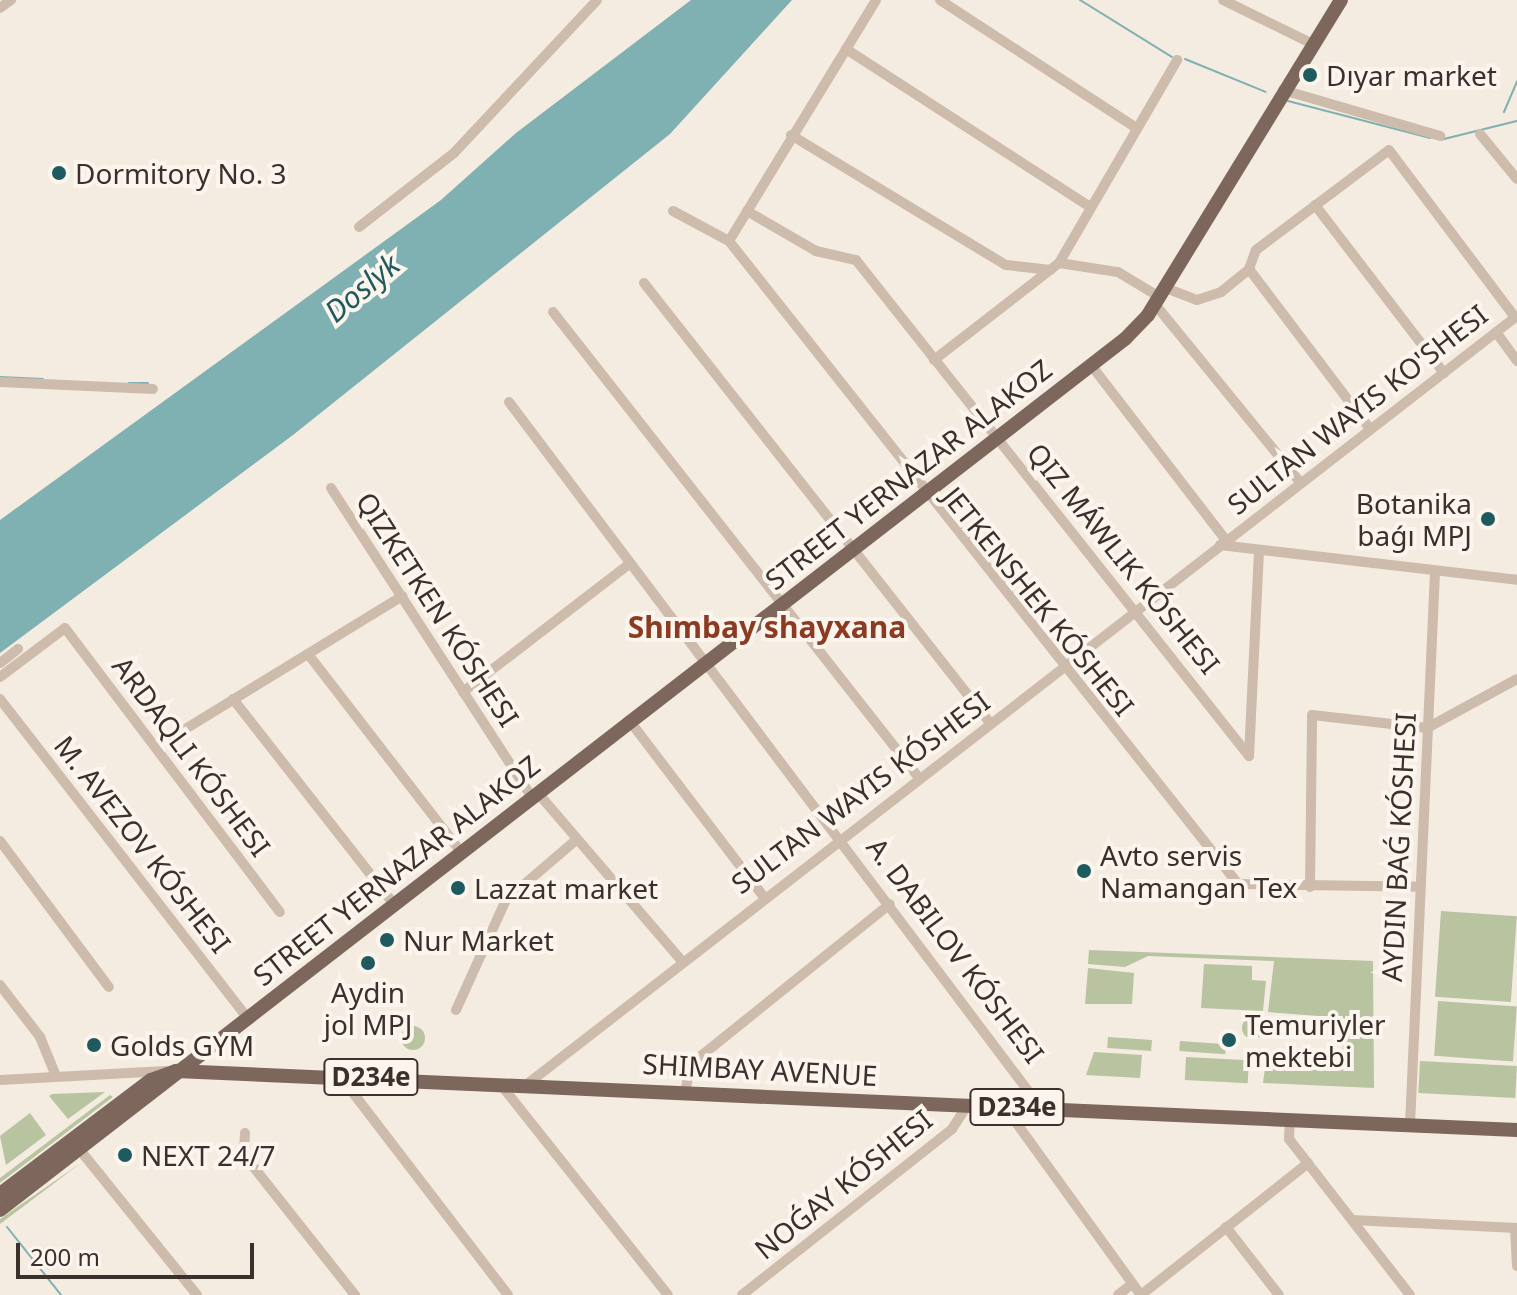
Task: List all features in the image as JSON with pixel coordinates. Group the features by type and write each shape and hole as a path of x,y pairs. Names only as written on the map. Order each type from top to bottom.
{"main road":[{"name":"STREET YERNAZAR ALAKOZ","path":"0,1210 1091,365 1158,295 1341,0"},
{"name":"STREET YERNAZAR ALAKOZ","path":"0,1194 151,1080 176,1071"},
{"name":"SHIMBAY AVENUE","path":"176,1071 1517,1130"}],"street":[{"path":"0,8 11,0"},
{"path":"359,227 454,153 597,0"},
{"path":"729,241 876,0"},
{"path":"940,0 1136,128"},
{"path":"1223,0 1313,44"},
{"path":"846,49 1089,206"},
{"path":"934,360 1055,266 1177,60"},
{"path":"1283,90 1440,136"},
{"path":"1480,134 1517,179"},
{"path":"791,135 1006,265 1118,272 1158,295 1197,300 1249,269 1256,250 1389,150 1516,316"},
{"path":"1315,205 1444,373"},
{"name":"JETKENSHEK KÓSHESI","path":"673,211 729,241 923,494 1238,884 1310,887"},
{"path":"747,211 816,251 856,260 1249,756 1259,551"},
{"path":"1249,269 1370,429"},
{"path":"644,283 990,723"},
{"path":"1158,295 1301,483"},
{"path":"553,312 919,778"},
{"name":"SULTAN WAYIS KO'SHESI","path":"526,1085 680,959 1516,316"},
{"path":"1496,332 1517,361"},
{"path":"1091,365 1223,543 1259,551 1517,580"},
{"path":"0,382 153,389"},
{"name":"A. DABILOV KÓSHESI","path":"509,402 629,564 841,838 1041,1108"},
{"path":"331,488 463,692 534,794 680,959"},
{"path":"463,692 629,564"},
{"path":"1410,1125 1435,572"},
{"path":"156,747 402,596"},
{"path":"0,677 65,628 280,912"},
{"path":"0,663 18,649"},
{"path":"308,654 461,852"},
{"path":"1420,887 1310,887 1312,715 1427,728 1517,679"},
{"name":"M. AVEZOV KÓSHESI","path":"0,699 248,1019"},
{"path":"233,699 394,904"},
{"path":"629,720 763,896"},
{"path":"456,1010 506,900 576,840"},
{"path":"0,841 109,987"},
{"path":"685,1092 691,1064 890,904"},
{"path":"0,985 40,1037 56,1076"},
{"name":"SHIMBAY AVENUE","path":"0,1080 176,1071"},
{"path":"340,1076 508,1295"},
{"path":"500,1083 668,1295"},
{"name":"NOǴAY KÓSHESI","path":"742,1295 952,1129 968,1104"},
{"path":"1004,1106 1141,1295 1308,1163"},
{"path":"1290,1119 1289,1139 1410,1295"},
{"path":"245,1133 244,1155 355,1295"},
{"path":"80,1150 197,1295"},
{"path":"1352,1220 1516,1228 1517,1266"},
{"path":"1226,1227 1279,1295"},
{"path":"1118,1295 1132,1284"}],"green space":[{"path":"1441,911 1517,916 1511,1002 1435,997"},
{"path":"1089,950 1373,961 1374,1088 1263,1083 1266,1060 1342,1064 1344,1018 1268,1012 1274,961 1148,956 1125,967 1088,964"},
{"path":"1204,964 1252,966 1252,980 1266,981 1263,1011 1201,1008"},
{"path":"1088,968 1134,973 1132,1004 1085,1004"},
{"path":"1438,1001 1517,1007 1513,1061 1434,1056"},
{"path":"1253,1017 1261,1020 1264,1028 1261,1036 1253,1039 1245,1036 1242,1028 1245,1020"},
{"path":"413,1026 424,1033 425,1038 418,1049 413,1050 402,1043 401,1038 408,1027"},
{"path":"1108,1037 1152,1040 1151,1051 1107,1048"},
{"path":"1180,1041 1226,1044 1225,1054 1179,1051"},
{"path":"1094,1052 1142,1055 1140,1078 1086,1075"},
{"path":"1186,1057 1249,1060 1248,1083 1185,1080"},
{"path":"1420,1061 1517,1066 1515,1098 1418,1093"},
{"path":"105,1092 68,1119 49,1096 52,1094"},
{"path":"110,1095 113,1097 0,1183 0,1178"},
{"path":"30,1113 46,1135 6,1165 0,1136"},
{"path":"81,1163 0,1224 0,1219"}],"water":[{"name":"Doslyk","path":"691,0 792,0 670,134 293,435 0,653 0,520 441,200 516,133"}],"waterway":[{"path":"1080,0 1172,57"},
{"path":"1185,59 1266,92"},
{"path":"1504,112 1517,82"},
{"path":"1288,101 1430,138"},
{"path":"1440,140 1517,121"},
{"path":"0,377 43,379"},
{"path":"129,383 148,383"},
{"path":"7,1227 61,1295"}],"place":[{"name":"Dıyar market","path":"1310,75"},
{"name":"Dormitory No. 3","path":"59,173"},
{"name":"Botanika baǵı MPJ","path":"1488,519"},
{"name":"Avto servis Namangan Tex","path":"1084,871"},
{"name":"Lazzat market","path":"458,888"},
{"name":"Nur Market","path":"387,940"},
{"name":"Aydin jol MPJ","path":"368,963"},
{"name":"Temuriyler mektebi","path":"1229,1040"},
{"name":"Golds GYM","path":"94,1045"},
{"name":"NEXT 24/7","path":"125,1155"}],"district":[{"name":"Shımbay shayxana","path":"767,627"}]}
